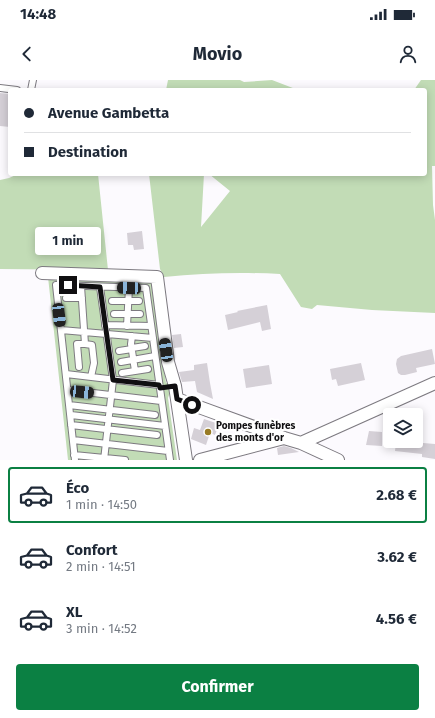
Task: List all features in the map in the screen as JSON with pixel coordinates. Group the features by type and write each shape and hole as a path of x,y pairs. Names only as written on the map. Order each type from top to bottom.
{"street":[{"path":"42,273 157,277 168,362 166,386 177,400 186,460"},
{"path":"301,443 435,383"},
{"path":"177,400 301,443 338,460"},
{"path":"200,460 284,438"}],"lane":[{"path":"125,460 74,457 70,405 56,285 146,288 155,356 166,386 162,402 170,460"},
{"path":"81,286 85,344"},
{"path":"100,287 113,380 104,459"},
{"path":"127,326 129,288"},
{"path":"66,298 82,298"},
{"path":"112,301 139,301"},
{"path":"114,314 140,314"},
{"path":"105,325 151,326"},
{"path":"61,330 153,338"},
{"path":"132,336 135,371"},
{"path":"79,367 77,344 92,345 94,363 91,377"},
{"path":"119,351 145,346"},
{"path":"120,362 155,356"},
{"path":"122,373 148,368"},
{"path":"66,374 166,386"},
{"path":"68,390 162,402 177,400"},
{"path":"70,405 154,415"},
{"path":"70,415 165,426"},
{"path":"71,425 157,435"},
{"path":"73,440 168,451"}],"green space":[{"path":"168,80 240,80 244,82 272,80 293,88 166,88"},
{"path":"421,80 435,80 435,166 432,166 435,220 435,313 372,310 317,305 312,309 301,307 280,274 222,273 164,277 160,269 149,176 204,176 201,227 230,191 211,176 427,176 427,88 415,88"},
{"path":"14,176 98,176 108,270 0,269 0,180"},
{"path":"48,277 152,282 166,383 170,383 171,389 168,398 177,460 68,460"}],"building":[{"path":"0,93 8,94 8,127 0,126"},
{"path":"142,231 144,249 134,250 133,245 128,245 127,233"},
{"path":"267,305 271,329 262,331 260,322 228,330 225,315"},
{"path":"181,334 183,347 174,348 172,335"},
{"path":"432,349 435,364 416,368 417,372 405,375 398,373 396,364 397,359 401,356"},
{"path":"207,363 213,399 197,392 195,381 182,382 179,372 194,370 194,365"},
{"path":"361,363 365,380 338,386 336,379 332,380 330,369"},
{"path":"269,365 272,384 246,388 243,369"},
{"name":"Pompes funèbres des monts d'or","path":"204,419 219,424 215,435 210,433 206,445 191,439 194,428 200,430"},
{"path":"369,431 382,432 382,446 366,445"},
{"path":"423,443 435,444 435,459 422,457 422,454 395,451 395,448 423,448"},
{"path":"284,446 299,452 278,455 277,448"}],"place":[{"name":"Pompes funèbres des monts d'or","path":"208,432"}],"route":[{"path":"68,285 100,287 113,380 159,385 160,388 175,386 177,399 192,405"}]}
